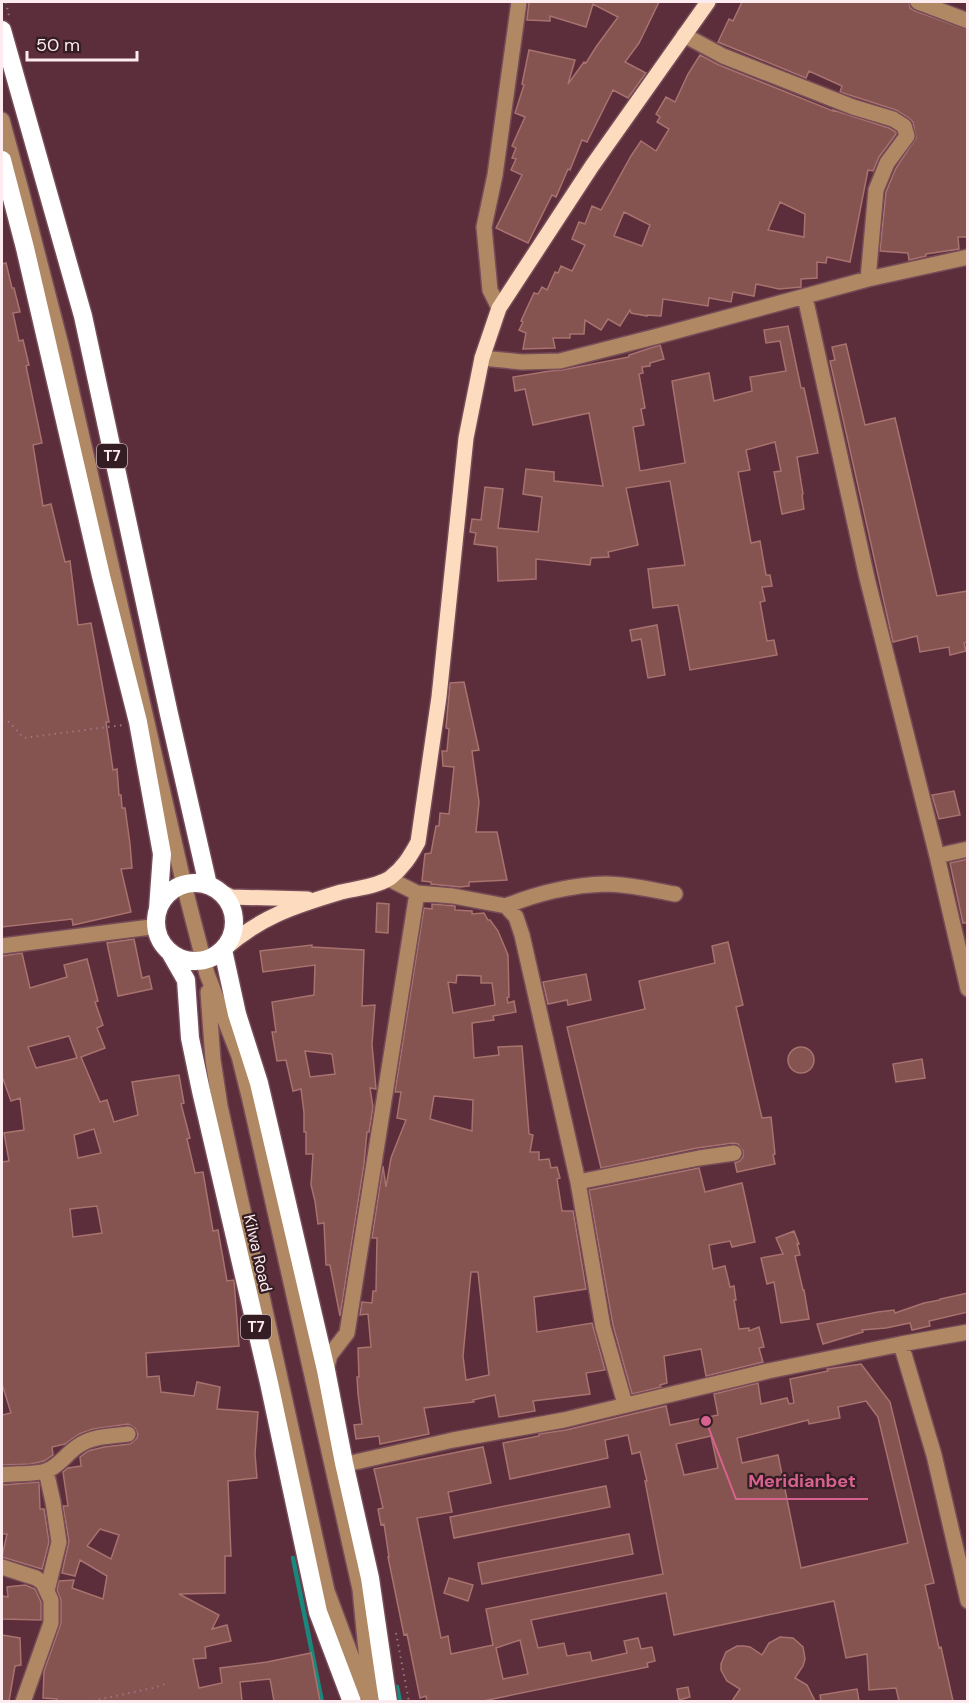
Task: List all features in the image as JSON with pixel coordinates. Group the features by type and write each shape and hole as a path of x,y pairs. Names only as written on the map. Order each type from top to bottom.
{"highway":[{"name":"T7","path":"2,30 83,316 208,885"},
{"name":"T7","path":"2,160 138,722 162,854 157,933 162,944 170,952"},
{"path":"158,909 172,891 184,885 193,883 208,885 220,891 230,904 235,920 232,937 223,950 205,967 197,962 182,960 170,952"},
{"path":"223,950 237,1014 258,1083 326,1370 370,1578 388,1701"},
{"name":"Kilwa Road","path":"170,952 186,980 190,1038 269,1383 318,1612 352,1701"}],"main road":[{"path":"223,950 242,934 276,914 388,879 406,864 418,842 439,697 466,438 482,358 499,308 592,166 708,2"},
{"path":"208,885 231,897 317,900"}],"street":[{"path":"499,308 490,290 484,227 495,175 519,2"},
{"path":"918,2 968,21"},
{"path":"684,35 723,56 853,107 893,119 904,126 907,136 887,163 876,190 868,279"},
{"path":"2,120 61,345 184,885 205,967 239,1056 253,1112 360,1589 370,1701"},
{"path":"482,358 522,362 560,361 868,279 968,257"},
{"path":"805,297 867,578 968,989"},
{"path":"937,856 968,849"},
{"path":"388,879 417,892 506,906 532,895 563,888 606,884 640,887 675,894"},
{"path":"326,1370 330,1355 347,1333 417,892"},
{"path":"506,906 516,917 522,935 578,1182 603,1327 625,1404"},
{"path":"2,945 151,927 157,933"},
{"path":"205,967 213,1060 220,1106 327,1591 370,1701"},
{"path":"578,1182 734,1153"},
{"path":"344,1463 351,1464 453,1440 528,1427 768,1371 968,1332"},
{"path":"901,1344 934,1455 968,1601"},
{"path":"2,1474 46,1471 57,1465 84,1442 128,1434"},
{"path":"46,1471 58,1542 47,1591"},
{"path":"2,1567 36,1578 43,1583 51,1600 51,1623 23,1701"}],"path":[{"path":"2,720 9,722 24,738 138,722"},
{"path":"87,1701 168,1683"}],"building":[{"path":"529,2 659,2 639,43 625,62 646,73 628,98 613,90 587,142 582,140 556,197 552,195 528,243 496,228 522,175 511,170 516,159 512,158 516,148 512,146 525,117 515,113 524,85 522,84 529,50 575,60 568,84 584,62 586,63 618,17 593,4 586,27 550,16 550,21 527,20"},
{"path":"742,2 909,2 910,8 915,11 968,30 968,237 958,237 959,249 926,254 926,256 909,260 908,253 880,251 886,192 896,168 916,138 913,122 896,110 840,92 842,86 809,71 806,78 718,42 729,19 733,21"},
{"path":"700,55 719,65 833,111 896,132 879,157 873,171 868,170 850,262 827,257 826,263 817,262 817,278 801,279 801,287 779,289 756,284 754,296 733,292 731,302 709,298 708,306 663,299 661,316 631,313 630,310 620,326 608,319 601,330 585,320 584,334 570,334 570,338 553,338 555,348 523,349 526,333 519,330 534,293 538,294 542,287 547,290 555,272 558,273 561,266 572,271 585,245 572,239 579,222 585,224 592,206 601,210 641,141 656,151 669,129 657,122 660,117 656,114 666,97 675,102","holes":["780,202 805,214 804,237 768,230","624,212 650,225 642,246 614,236"]},
{"path":"6,263 20,312 13,313 19,341 23,340 29,365 26,366 42,443 33,445 43,506 51,504 65,562 70,561 78,625 91,623 109,722 106,722 113,770 117,769 119,795 121,795 122,808 125,808 130,844 132,868 121,869 131,912 73,925 72,919 2,927 2,264"},
{"path":"788,326 818,453 797,457 804,509 782,514 774,472 781,471 775,442 746,450 750,470 738,472 751,543 760,541 766,575 770,575 772,586 762,587 765,601 760,602 767,641 774,640 777,655 690,670 678,605 653,608 648,569 685,565 670,481 626,488 638,545 608,552 609,557 591,558 590,565 536,559 536,579 498,581 497,547 474,544 476,533 470,532 472,519 481,520 485,487 503,489 498,528 538,532 542,497 523,494 526,469 554,472 554,481 603,486 589,413 533,425 525,389 515,391 513,377 629,357 629,355 660,345 664,359 642,367 643,373 639,374 645,408 641,409 644,425 633,427 640,471 685,463 672,381 709,373 714,401 752,391 750,377 786,371 780,341 766,343 764,330"},
{"path":"846,344 865,425 895,418 937,596 968,591 968,642 964,643 966,651 950,655 949,647 920,652 917,636 893,642 830,361 835,360 832,347"},
{"path":"657,625 665,675 648,678 641,639 632,641 630,630"},
{"path":"464,682 479,750 472,751 479,802 476,832 497,832 507,880 469,882 469,886 460,887 422,881 425,854 431,853 436,826 439,826 440,813 449,814 454,767 443,766 442,751 447,751 449,729 446,728 450,683"},
{"path":"954,791 960,815 939,819 932,795"},
{"path":"968,859 968,923 963,923 950,863"},
{"path":"377,903 389,904 388,933 376,932"},
{"path":"432,904 455,906 455,910 472,911 472,914 484,913 498,931 508,955 509,997 507,998 508,1003 514,1001 516,1012 493,1016 494,1020 472,1023 474,1058 499,1055 498,1047 522,1046 529,1134 533,1135 530,1152 539,1152 539,1160 549,1159 551,1168 557,1167 562,1211 573,1211 586,1289 534,1297 537,1332 592,1323 605,1370 586,1373 590,1394 533,1401 535,1411 499,1417 495,1395 473,1400 474,1402 424,1408 429,1434 380,1444 379,1436 356,1439 354,1425 362,1424 357,1377 359,1377 358,1348 371,1347 368,1314 360,1315 362,1302 372,1303 373,1291 376,1291 377,1238 372,1238 383,1166 386,1187 391,1158 406,1120 397,1118 401,1092 395,1092 424,908 432,909","holes":["457,975 481,976 481,983 492,983 495,1005 453,1013 448,982 456,983","434,1096 473,1100 472,1131 430,1119","471,1272 478,1272 489,1375 466,1380 463,1356"]},
{"path":"134,939 142,978 149,976 152,989 118,996 107,943"},
{"path":"728,942 743,1005 736,1007 762,1118 771,1117 775,1164 737,1172 735,1163 743,1157 743,1151 738,1144 733,1143 601,1168 567,1027 645,1009 639,981 715,963 712,946"},
{"path":"312,945 312,947 364,950 362,1006 375,1005 372,1044 376,1089 370,1088 373,1107 369,1132 367,1132 340,1316 330,1265 326,1265 324,1223 318,1224 311,1185 313,1154 306,1154 301,1089 293,1091 286,1060 277,1061 272,1032 276,1032 272,1002 314,995 315,965 263,972 260,951","holes":["305,1051 332,1054 335,1074 310,1077"]},
{"path":"22,953 30,988 67,977 64,965 87,959 98,1001 95,1002 103,1025 97,1028 105,1048 81,1057 100,1102 107,1100 114,1122 138,1115 132,1082 179,1075 184,1103 181,1104 190,1138 187,1139 195,1173 203,1172 213,1231 218,1230 227,1281 234,1280 239,1346 146,1353 147,1377 159,1376 161,1392 194,1396 197,1382 220,1387 217,1409 258,1412 255,1454 257,1478 228,1481 231,1556 225,1556 225,1593 179,1594 219,1615 212,1629 227,1625 231,1641 205,1647 206,1658 193,1659 199,1688 222,1683 220,1668 311,1653 320,1701 274,1701 270,1679 240,1682 242,1701 57,1701 57,1699 43,1698 44,1671 61,1623 61,1600 57,1590 59,1581 74,1580 72,1588 103,1599 107,1576 80,1560 75,1576 62,1573 69,1541 63,1506 68,1506 63,1472 68,1468 81,1466 80,1457 88,1451 130,1444 138,1434 135,1428 128,1424 93,1429 79,1434 65,1444 52,1447 53,1455 44,1461 2,1465 2,1415 11,1413 2,1384 2,1162 9,1161 4,1133 24,1130 20,1098 11,1101 2,1079 2,956","holes":["69,1036 77,1058 36,1068 28,1047","94,1129 101,1153 78,1158 74,1135","97,1206 102,1233 73,1237 70,1209","100,1529 119,1535 111,1559 87,1546"]},
{"path":"586,974 591,1000 568,1005 567,1000 548,1004 543,982"},
{"path":"801,1047 810,1051 814,1060 810,1069 801,1073 792,1069 788,1060 792,1051"},
{"path":"922,1059 925,1078 896,1082 893,1064"},
{"path":"699,1168 705,1192 742,1183 755,1242 732,1247 730,1241 709,1245 713,1269 725,1266 730,1287 734,1286 739,1329 749,1328 749,1331 759,1327 764,1347 759,1348 763,1362 706,1376 701,1349 664,1356 667,1383 660,1385 661,1387 632,1394 613,1325 589,1190"},
{"path":"794,1231 800,1255 795,1256 809,1319 781,1323 774,1282 767,1284 761,1258 783,1254 776,1238"},
{"path":"968,1293 968,1312 929,1321 930,1326 912,1330 910,1323 862,1330 863,1332 823,1344 817,1324 878,1312 894,1310 895,1313 924,1303"},
{"path":"861,1364 890,1402 934,1583 925,1585 953,1701 899,1701 896,1688 869,1690 867,1654 846,1658 834,1601 674,1635 666,1593 531,1620 538,1648 564,1643 567,1656 590,1652 592,1661 627,1653 624,1641 638,1638 641,1649 652,1647 655,1661 647,1663 648,1667 483,1701 427,1701 426,1696 420,1698 407,1634 404,1635 388,1557 384,1524 381,1525 378,1509 383,1508 374,1469 483,1447 491,1483 448,1492 452,1512 417,1518 441,1638 448,1636 451,1654 493,1645 486,1609 663,1574 640,1452 632,1454 628,1435 605,1440 608,1458 510,1479 503,1443 666,1406 670,1425 718,1415 714,1394 758,1383 761,1404 787,1398 789,1404 794,1403 790,1379 828,1371 827,1369","holes":["866,1401 878,1417 908,1543 801,1568 778,1455 742,1463 737,1438 808,1420 809,1424 840,1418 838,1407","711,1436 718,1468 684,1475 676,1444","520,1640 528,1674 503,1679 496,1648"]},
{"path":"39,1482 40,1509 44,1509 49,1542 42,1569 2,1557 7,1534 2,1534 2,1485"},
{"path":"606,1486 610,1507 454,1538 450,1517"},
{"path":"629,1534 633,1554 482,1584 478,1563"},
{"path":"449,1578 473,1585 468,1601 444,1593"},
{"path":"25,1585 35,1589 41,1602 41,1620 2,1619 2,1596 8,1597 7,1587"},
{"path":"2,1635 20,1638 21,1665 15,1666 9,1701 2,1701"},
{"path":"780,1637 793,1638 803,1647 805,1659 795,1678 807,1685 815,1701 732,1701 740,1689 727,1681 721,1670 726,1652 737,1646 744,1646 762,1655 769,1643"},
{"path":"688,1687 690,1697 679,1700 677,1689"},
{"path":"857,1689 859,1701 821,1701 820,1695"}],"waterway":[{"path":"293,1558 322,1702"},
{"path":"397,1687 400,1702"}],"place":[{"name":"Meridianbet","path":"706,1421"}]}
